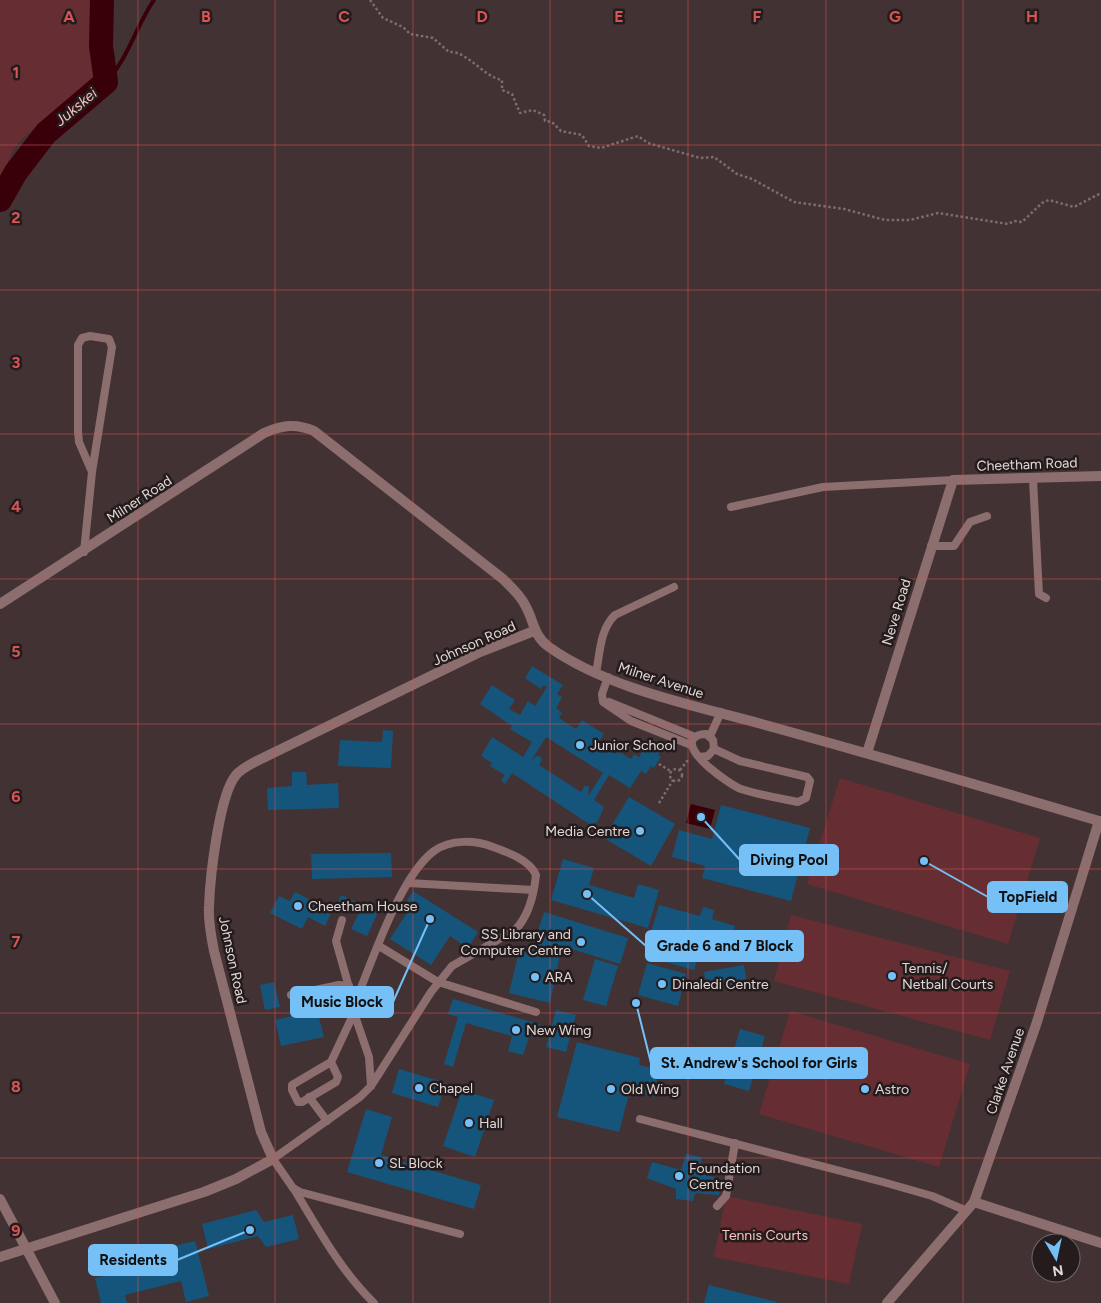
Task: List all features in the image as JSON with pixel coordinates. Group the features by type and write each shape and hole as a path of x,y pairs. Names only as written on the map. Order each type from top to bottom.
{"street":[{"name":"Milner Road","path":"0,604 84,552 264,433 278,427 296,425"},
{"name":"Milner Avenue","path":"296,425 314,431 503,579 520,596 526,606 534,631 547,646 596,672 721,712 1100,820"},
{"name":"Cheetham Road","path":"953,480 1101,476"},
{"name":"Neve Road","path":"867,753 953,480"},
{"name":"Johnson Road","path":"273,1159 259,1124 214,951 209,921 209,906 221,812 230,784 236,774 265,757 480,652 534,631"},
{"name":"Clarke Avenue","path":"887,1303 974,1202 1036,1025 1100,820"},
{"path":"0,1257 204,1192 236,1179 273,1159"},
{"path":"0,1199 54,1303"},
{"path":"974,1202 1101,1243"}],"lane":[{"path":"84,552 92,472 112,347 109,340 90,336 82,338 78,345 78,432 79,442 92,472"},
{"path":"1033,479 1039,594 1046,598"},
{"path":"731,507 823,487 953,480"},
{"path":"931,546 954,546 970,522 987,516"},
{"path":"596,672 608,621 615,615 674,587"},
{"path":"601,698 608,677"},
{"path":"601,698 695,737"},
{"path":"601,698 603,702 631,721 691,745 703,763 741,789 798,802 806,798 810,781 807,777 740,761 714,749"},
{"path":"710,736 721,712"},
{"path":"691,745 695,737 702,734 710,736 715,744 714,749 708,756 696,755"},
{"path":"331,1062 337,1080 309,1098 300,1102 296,1100 292,1086 331,1062 379,946 408,883 434,851 456,842 480,842 521,860 536,875 528,911 522,924 515,930 452,966 438,982 371,1086 327,1122 273,1159 324,1240 358,1287 374,1303"},
{"path":"408,883 533,890"},
{"path":"342,920 336,941 354,1009 370,1056 371,1086"},
{"path":"379,946 438,982 536,1012"},
{"path":"291,995 340,984 349,986"},
{"path":"309,1098 327,1122"},
{"path":"640,1119 932,1196 967,1210"},
{"path":"717,1206 726,1196 735,1143"},
{"path":"293,1188 300,1192 460,1234"}],"path":[{"path":"370,0 383,18 403,27 410,34 433,38 449,52 455,51 463,55 476,67 483,68 495,79 502,80 502,90 512,94 520,113 533,110 544,115 544,121 552,122 561,131 582,135 589,146 601,148 638,136 648,143 700,158 714,158 737,174 752,179 794,202 844,209 845,211 884,220 910,220 938,213 1008,224 1014,221 1022,222 1042,203 1049,200 1074,207 1101,194"},
{"path":"659,764 672,772 680,770 696,755"},
{"path":"674,780 678,781 682,777 680,770"},
{"path":"672,772 671,777 674,780"},
{"path":"659,804 674,780"}],"green space":[{"path":"0,0 96,0 98,55 95,73 90,83 72,102 27,134 19,142 0,179"},
{"path":"840,778 1040,838 1008,944 807,884"},
{"name":"Tennis/ Netball Courts","path":"791,915 1010,971 990,1040 774,981"},
{"name":"Astro","path":"790,1011 970,1064 939,1167 759,1114"},
{"name":"Tennis Courts","path":"726,1196 862,1224 849,1284 714,1257"}],"shaded area":[{"path":"691,804 715,810 710,829 686,823"}],"building":[{"name":"Junior School","path":"532,666 563,685 557,694 562,697 556,708 562,713 559,718 576,729 582,720 604,734 598,743 616,754 618,751 631,759 634,754 639,757 650,740 663,747 658,755 661,757 654,768 651,766 646,774 641,771 630,788 609,775 594,800 604,807 597,823 595,822 592,826 512,773 505,784 501,781 505,775 490,766 492,763 481,756 492,737 523,757 532,742 510,729 512,726 480,704 492,685 515,700 509,709 520,715 528,701 535,706 547,687 543,685 541,689 525,678","holes":["546,737 603,773 588,796 589,786 585,786 581,792 539,765 542,760 540,756 536,756 531,761"]},
{"path":"383,730 393,731 391,768 338,766 340,740 382,742"},
{"path":"292,772 306,772 307,785 338,783 339,808 268,810 267,788 292,786"},
{"name":"Media Centre","path":"629,797 675,824 651,866 604,838"},
{"path":"721,805 810,828 791,901 702,878 705,866 672,857 679,830 712,839"},
{"path":"391,853 392,877 312,879 311,854"},
{"path":"563,859 594,868 589,885 634,898 638,884 659,890 648,928 551,900"},
{"path":"413,891 478,932 468,948 450,936 431,965 390,939 412,905 406,902"},
{"name":"Cheetham House","path":"295,892 332,911 325,926 308,917 302,929 270,913 279,896 290,901"},
{"path":"341,895 378,912 367,936 351,929 359,913 351,910 335,909"},
{"path":"659,905 700,916 703,907 714,910 712,919 735,926 728,951 701,944 694,970 644,956"},
{"name":"SS Library and Computer Centre","path":"544,912 628,938 620,964 562,946 550,1003 509,993 519,951 552,959 531,953"},
{"path":"595,959 618,966 606,1006 583,1000"},
{"name":"Dinaledi Centre","path":"647,963 686,974 678,1006 638,995"},
{"path":"744,965 747,983 707,990 704,972"},
{"path":"274,982 280,1007 265,1010 260,985"},
{"name":"New Wing","path":"453,999 542,1025 538,1038 529,1037 523,1055 508,1051 512,1036 466,1023 453,1067 444,1064 458,1017 448,1014"},
{"path":"317,1010 324,1037 281,1046 275,1020"},
{"path":"556,1010 576,1015 566,1052 546,1047"},
{"path":"740,1029 765,1036 749,1091 724,1084"},
{"name":"Old Wing","path":"577,1042 640,1058 639,1065 656,1069 657,1087 655,1097 630,1090 619,1132 557,1117"},
{"name":"Chapel","path":"399,1069 446,1083 438,1107 392,1093"},
{"name":"Hall","path":"462,1090 494,1100 475,1157 443,1146"},
{"name":"SL Block","path":"366,1109 392,1117 381,1155 481,1185 474,1209 347,1172"},
{"name":"Foundation Centre","path":"686,1154 701,1157 702,1174 722,1179 719,1195 695,1193 693,1201 676,1199 676,1189 647,1178 652,1162 681,1170"},
{"path":"256,1210 264,1222 293,1215 299,1239 266,1247 258,1236 208,1249 202,1224"},
{"path":"195,1241 209,1296 186,1302 181,1281 125,1295 127,1303 101,1303 95,1278 169,1260 166,1248"},
{"path":"709,1285 777,1302 777,1303 704,1303"}],"waterway":[{"name":"Jukskei","path":"0,200 16,172 46,133 106,82 101,46 102,0"},
{"path":"106,82 121,63 154,0"}],"place":[{"name":"Junior School","path":"580,745"},
{"name":"Diving Pool","path":"701,817"},
{"name":"Media Centre","path":"640,831"},
{"name":"TopField","path":"924,861"},
{"name":"Grade 6 and 7 Block","path":"587,894"},
{"name":"Cheetham House","path":"298,906"},
{"name":"Music Block","path":"430,919"},
{"name":"SS Library and Computer Centre","path":"581,942"},
{"name":"Tennis/ Netball Courts","path":"892,976"},
{"name":"ARA","path":"535,977"},
{"name":"Dinaledi Centre","path":"662,984"},
{"name":"St. Andrew's School for Girls","path":"636,1003"},
{"name":"New Wing","path":"516,1030"},
{"name":"Chapel","path":"419,1088"},
{"name":"Old Wing","path":"611,1089"},
{"name":"Astro","path":"865,1089"},
{"name":"Hall","path":"469,1123"},
{"name":"SL Block","path":"379,1163"},
{"name":"Foundation Centre","path":"679,1176"},
{"name":"Residents","path":"250,1230"}]}
